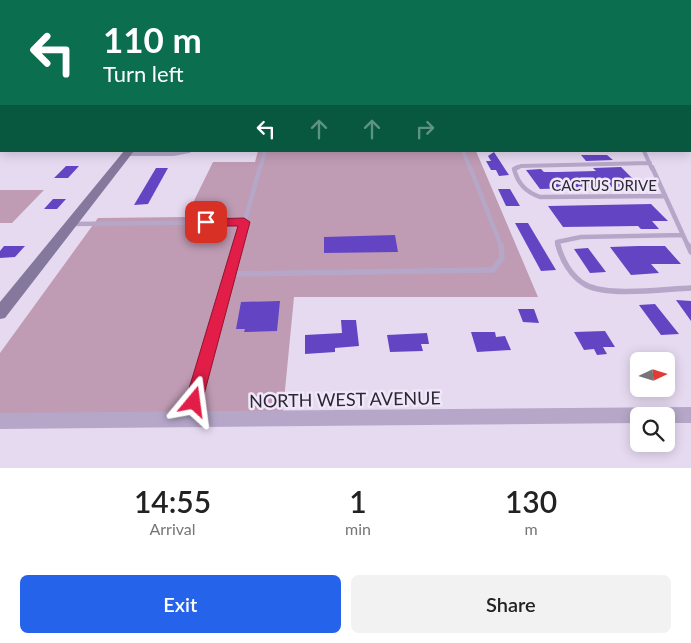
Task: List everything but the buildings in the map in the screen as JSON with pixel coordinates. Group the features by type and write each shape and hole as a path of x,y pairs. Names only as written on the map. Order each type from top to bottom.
{"street":[{"path":"0,312 128,152"},
{"name":"NORTH WEST AVENUE","path":"0,421 691,415"}],"lane":[{"path":"128,152 173,154 184,152"},
{"path":"188,420 265,152"},
{"path":"230,274 492,270 500,264 504,256 501,244 463,152"},
{"path":"644,152 691,252"},
{"name":"CACTUS DRIVE","path":"650,163 521,166 514,170 521,187 540,197 665,196"},
{"path":"71,224 244,222"},
{"path":"683,235 582,237 556,242 560,256 572,274 588,286 626,291 691,288"}],"shaded area":[{"path":"258,152 476,152 538,297 294,297 282,421 0,424 0,353 98,218 186,217 213,162 255,162"},
{"path":"0,190 44,190 12,223 0,223"}],"route":[{"path":"194,402 244,222 206,222"}]}
